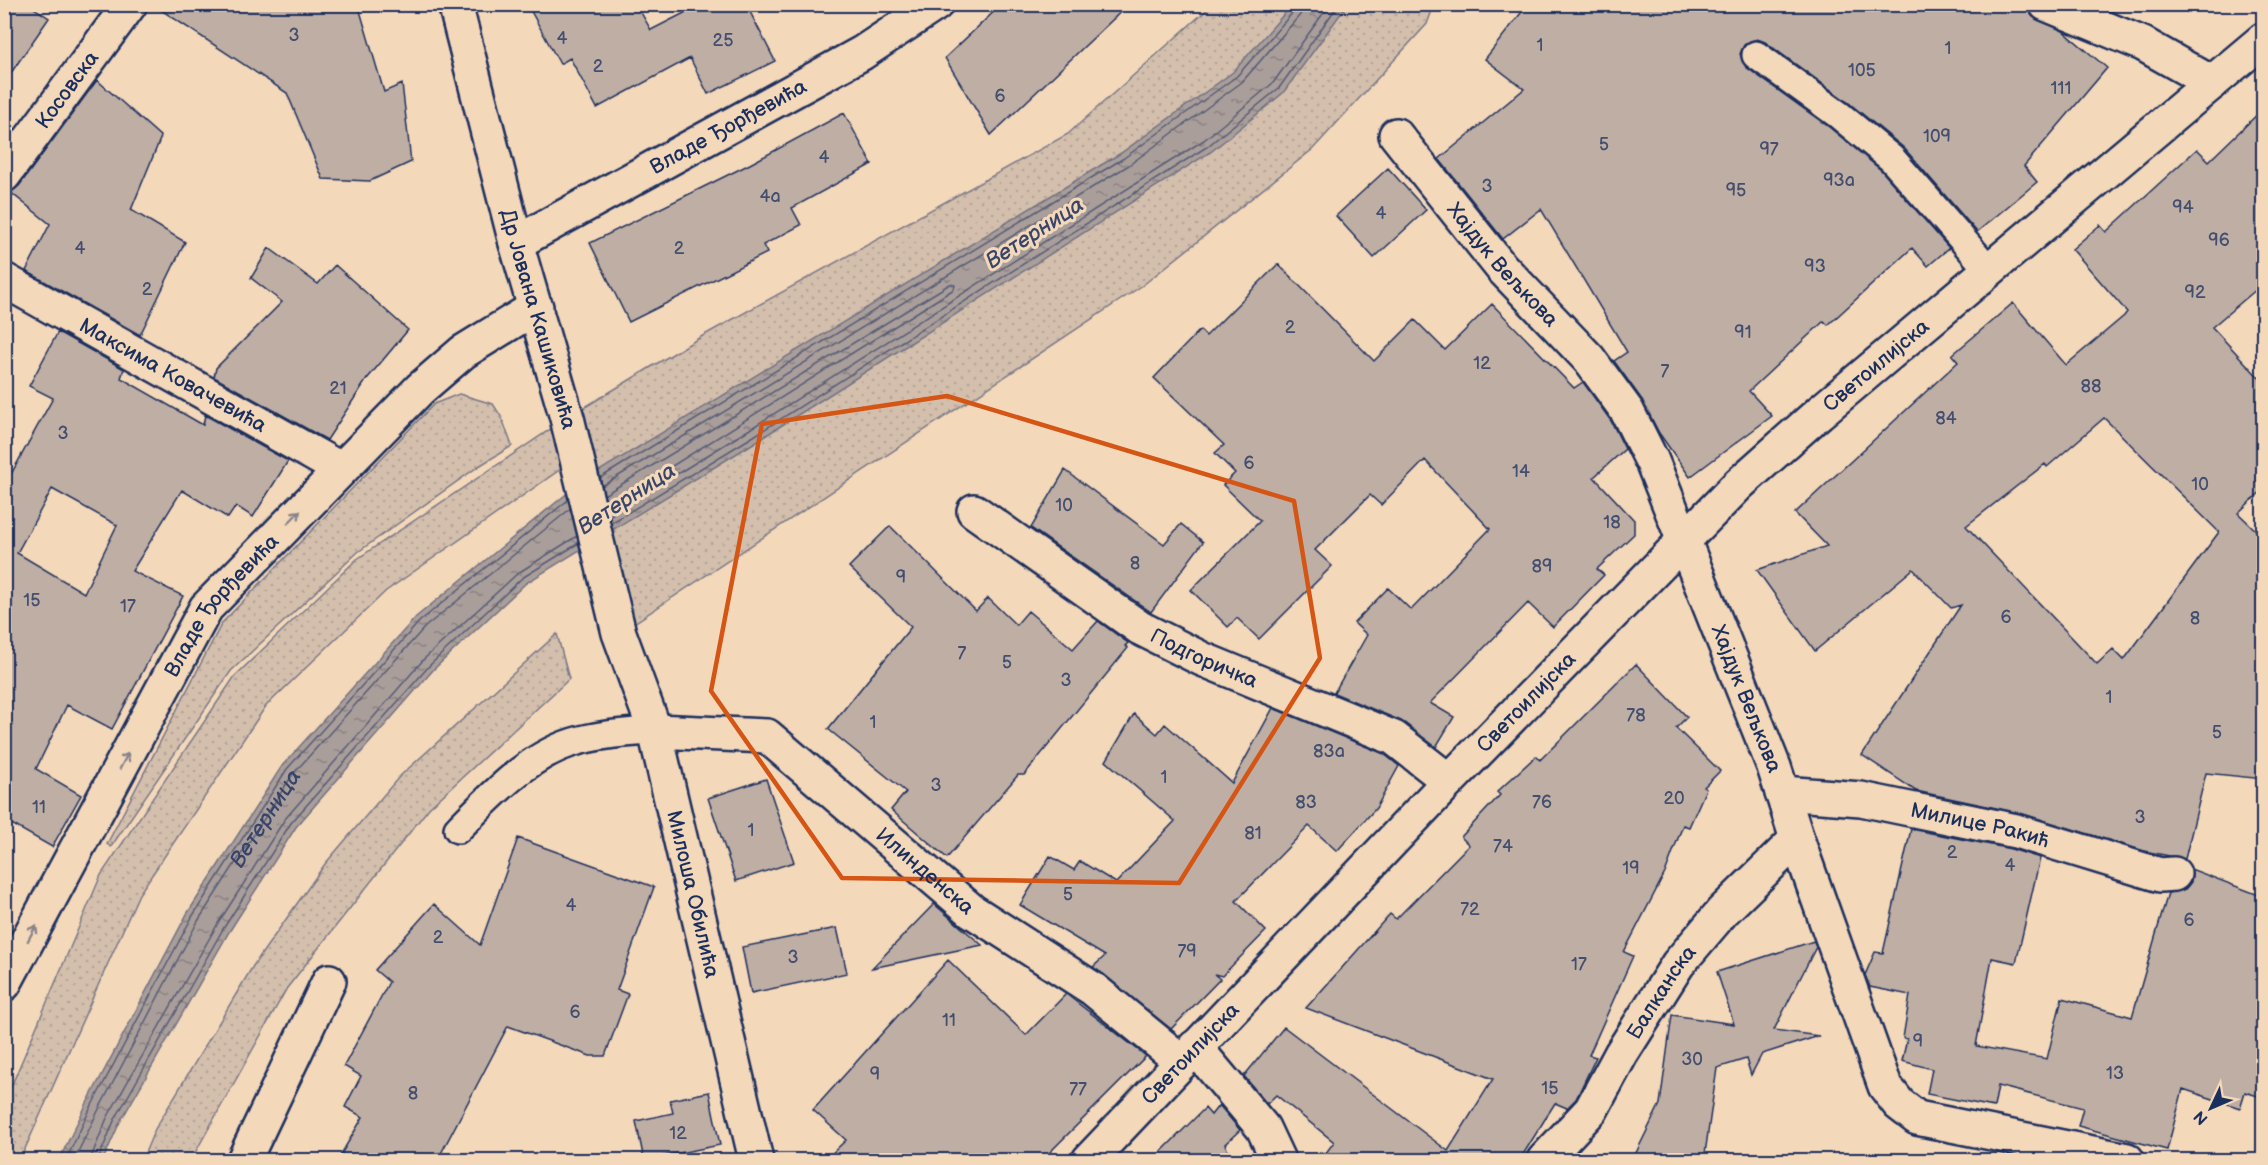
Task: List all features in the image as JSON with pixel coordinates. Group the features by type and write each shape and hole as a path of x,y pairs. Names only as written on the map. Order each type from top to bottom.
{"street":[{"name":"Косовска","path":"4,175 130,4"},
{"name":"Др Јована Кашиковића","path":"455,4 516,243 567,418 619,633"},
{"name":"Владе Ђорђевића","path":"516,243 862,53 936,4"},
{"path":"2046,4 2143,44 2212,83"},
{"name":"Светоилијска","path":"1089,1161 1449,781 1739,484 2264,39"},
{"name":"Хајдук Вељкова","path":"1396,135 1501,267 1589,359 1627,411 1652,461 1774,767 1885,1086 1899,1104 1917,1118 2127,1161"},
{"name":"Максима Ковачевића","path":"4,280 340,470"},
{"name":"Владе Ђорђевића","path":"4,984 206,608 420,389 463,352 536,307"},
{"name":"Подгоричка","path":"974,511 1140,628 1202,659 1394,738 1449,781"},
{"name":"Милоша Обилића","path":"619,633 655,730 756,1161"},
{"name":"Илинденска","path":"655,730 767,736 972,910 1093,988 1188,1054 1263,1128 1278,1161"},
{"name":"Милице Ракић","path":"1782,793 1861,799 2016,831 2160,875 2174,874"},
{"name":"Балканска","path":"1544,1161 1591,1110 1621,1054 1678,964 1723,910 1797,838"},
{"path":"244,1161 329,981"}],"lane":[{"path":"1756,55 1839,115 1892,159 1989,270"},
{"path":"458,829 498,790 532,762 579,740 655,730"}],"highlighted area":[{"path":"947,396 1294,501 1320,658 1179,883 842,878 711,691 762,424"}],"shaded area":[{"path":"1212,5 1434,5 1427,24 1313,149 1143,285 619,633 571,462 386,591 266,706 139,894 20,1160 5,1160 5,1101 101,875 235,676 357,559 567,418 699,338 1068,134"},
{"path":"459,394 493,404 502,418 512,446 479,466 358,552 231,671 111,847 107,844 222,623 434,404"},
{"path":"557,634 569,679 429,808 287,988 191,1160 142,1160 155,1129 253,966 325,864 399,777"}],"water":[{"name":"Ветерница","path":"1292,5 1347,5 1283,93 1212,151 757,441 526,583 434,669 296,827 229,932 119,1124 103,1160 59,1160 187,914 282,766 416,617 581,482 1121,153 1233,72"}],"building":[{"path":"4,4 28,4 49,18 4,83"},
{"path":"152,4 358,4 384,92 402,84 411,162 370,181 323,179 287,93"},
{"path":"527,4 636,4 651,30 702,4 746,4 775,61 708,94 690,58 597,108 570,58 560,64"},
{"path":"1002,4 1129,4 991,135 945,58"},
{"path":"1528,4 2028,4 2032,16 2063,31 2107,68 2024,166 2037,182 1977,232 1904,148 1849,103 1765,42 1757,39 1744,45 1740,54 1746,67 1829,127 1881,170 1949,248 1928,266 1912,248 1828,325 1824,321 1749,391 1772,416 1690,477 1659,433 1642,400 1614,361 1627,352 1541,209 1503,239 1439,159 1524,89 1485,59"},
{"path":"97,80 161,137 131,210 185,242 140,335 26,271 50,224 10,192 19,186"},
{"path":"2264,108 2264,283 2212,327 2264,383 2264,489 2238,513 2264,538 2264,779 2206,773 2185,859 2144,851 2020,813 1916,791 1862,755 1961,605 1951,608 1913,569 1815,651 1757,570 1827,546 1795,513 1958,362 1952,355 2013,303 2066,365 2124,316 2127,312 2072,249 2100,225 2106,232 2197,149 2209,161","holes":["2104,418 2219,532 2124,660 2113,649 2097,664 1966,526 2045,464 2047,467"]},
{"path":"844,113 872,164 792,208 801,225 763,245 767,253 629,322 590,243 750,164"},
{"path":"1388,168 1426,210 1374,258 1336,216"},
{"path":"269,248 318,284 335,265 408,330 367,379 327,440 214,377 216,368 282,302 251,278"},
{"path":"1278,264 1374,361 1415,320 1445,350 1492,304 1574,388 1583,382 1611,421 1625,449 1594,477 1634,520 1634,534 1597,569 1604,575 1553,627 1528,603 1430,703 1454,717 1436,747 1401,721 1334,693 1367,635 1354,623 1388,588 1411,610 1490,529 1425,460 1381,505 1370,495 1315,550 1332,566 1259,639 1237,618 1228,627 1191,590 1260,521 1223,485 1235,473 1215,453 1224,445 1154,378 1200,330 1206,336"},
{"path":"58,332 124,369 121,378 203,425 205,415 288,461 253,517 236,506 228,518 182,490 132,571 183,596 112,729 67,705 36,769 81,795 52,847 10,823 4,834 4,487 53,398 29,386","holes":["52,489 117,525 84,593 17,553"]},
{"path":"1065,470 1164,544 1181,524 1203,542 1151,612 1031,528"},
{"path":"890,526 976,611 988,598 1016,625 1028,611 1073,649 1098,621 1128,643 1125,646 1128,648 1024,775 1018,775 947,858 891,810 906,792 828,729 911,627 849,567"},
{"path":"1636,664 1687,717 1676,728 1720,771 1704,787 1706,789 1689,827 1683,825 1665,873 1624,952 1633,956 1589,1055 1596,1057 1576,1099 1567,1108 1555,1103 1519,1161 1320,1161 1334,1142 1276,1095 1267,1104 1244,1076 1284,1027 1448,1151 1493,1079 1306,1008 1390,914 1396,919 1469,845 1461,837 1500,795 1497,792 1536,756 1540,760"},
{"path":"1273,708 1384,754 1399,766 1376,808 1337,851 1309,826 1236,901 1266,931 1222,976 1214,974 1220,979 1171,1029 1093,967 1105,956 1020,905 1050,856 1074,870 1080,861 1116,883 1175,821 1106,761 1134,714 1157,734 1165,724 1232,783"},
{"path":"766,779 794,862 736,881 708,798"},
{"path":"1911,829 2011,849 2040,858 2016,963 1992,958 1976,1046 2047,1059 2062,998 2132,1017 2168,893 2185,889 2191,882 2191,869 2264,897 2264,1098 2245,1092 2240,1108 2183,1089 2167,1150 2078,1126 2083,1108 1998,1086 1994,1107 1927,1094 1932,1069 1902,1061 1907,1039 1903,1038 1910,995 1870,987 1865,975 1875,952 1883,953"},
{"path":"518,838 654,887 617,990 628,994 605,1056 590,1056 508,1026 437,1161 337,1161 363,1117 345,1107 361,1076 344,1066 389,982 375,970 434,904 480,945"},
{"path":"934,904 982,945 872,968"},
{"path":"837,928 847,973 751,993 742,947"},
{"path":"1814,941 1816,947 1774,1030 1819,1036 1762,1054 1751,1075 1746,1059 1717,1068 1704,1161 1632,1161 1660,1104 1672,1015 1734,1024 1717,972"},
{"path":"948,960 1026,1035 1066,994 1146,1056 1041,1161 824,1161 846,1140 813,1110"},
{"path":"709,1092 720,1145 644,1160 636,1121 673,1113 670,1100"},
{"path":"1219,1105 1240,1130 1225,1144 1232,1161 1152,1161 1205,1108 1211,1115"}]}
